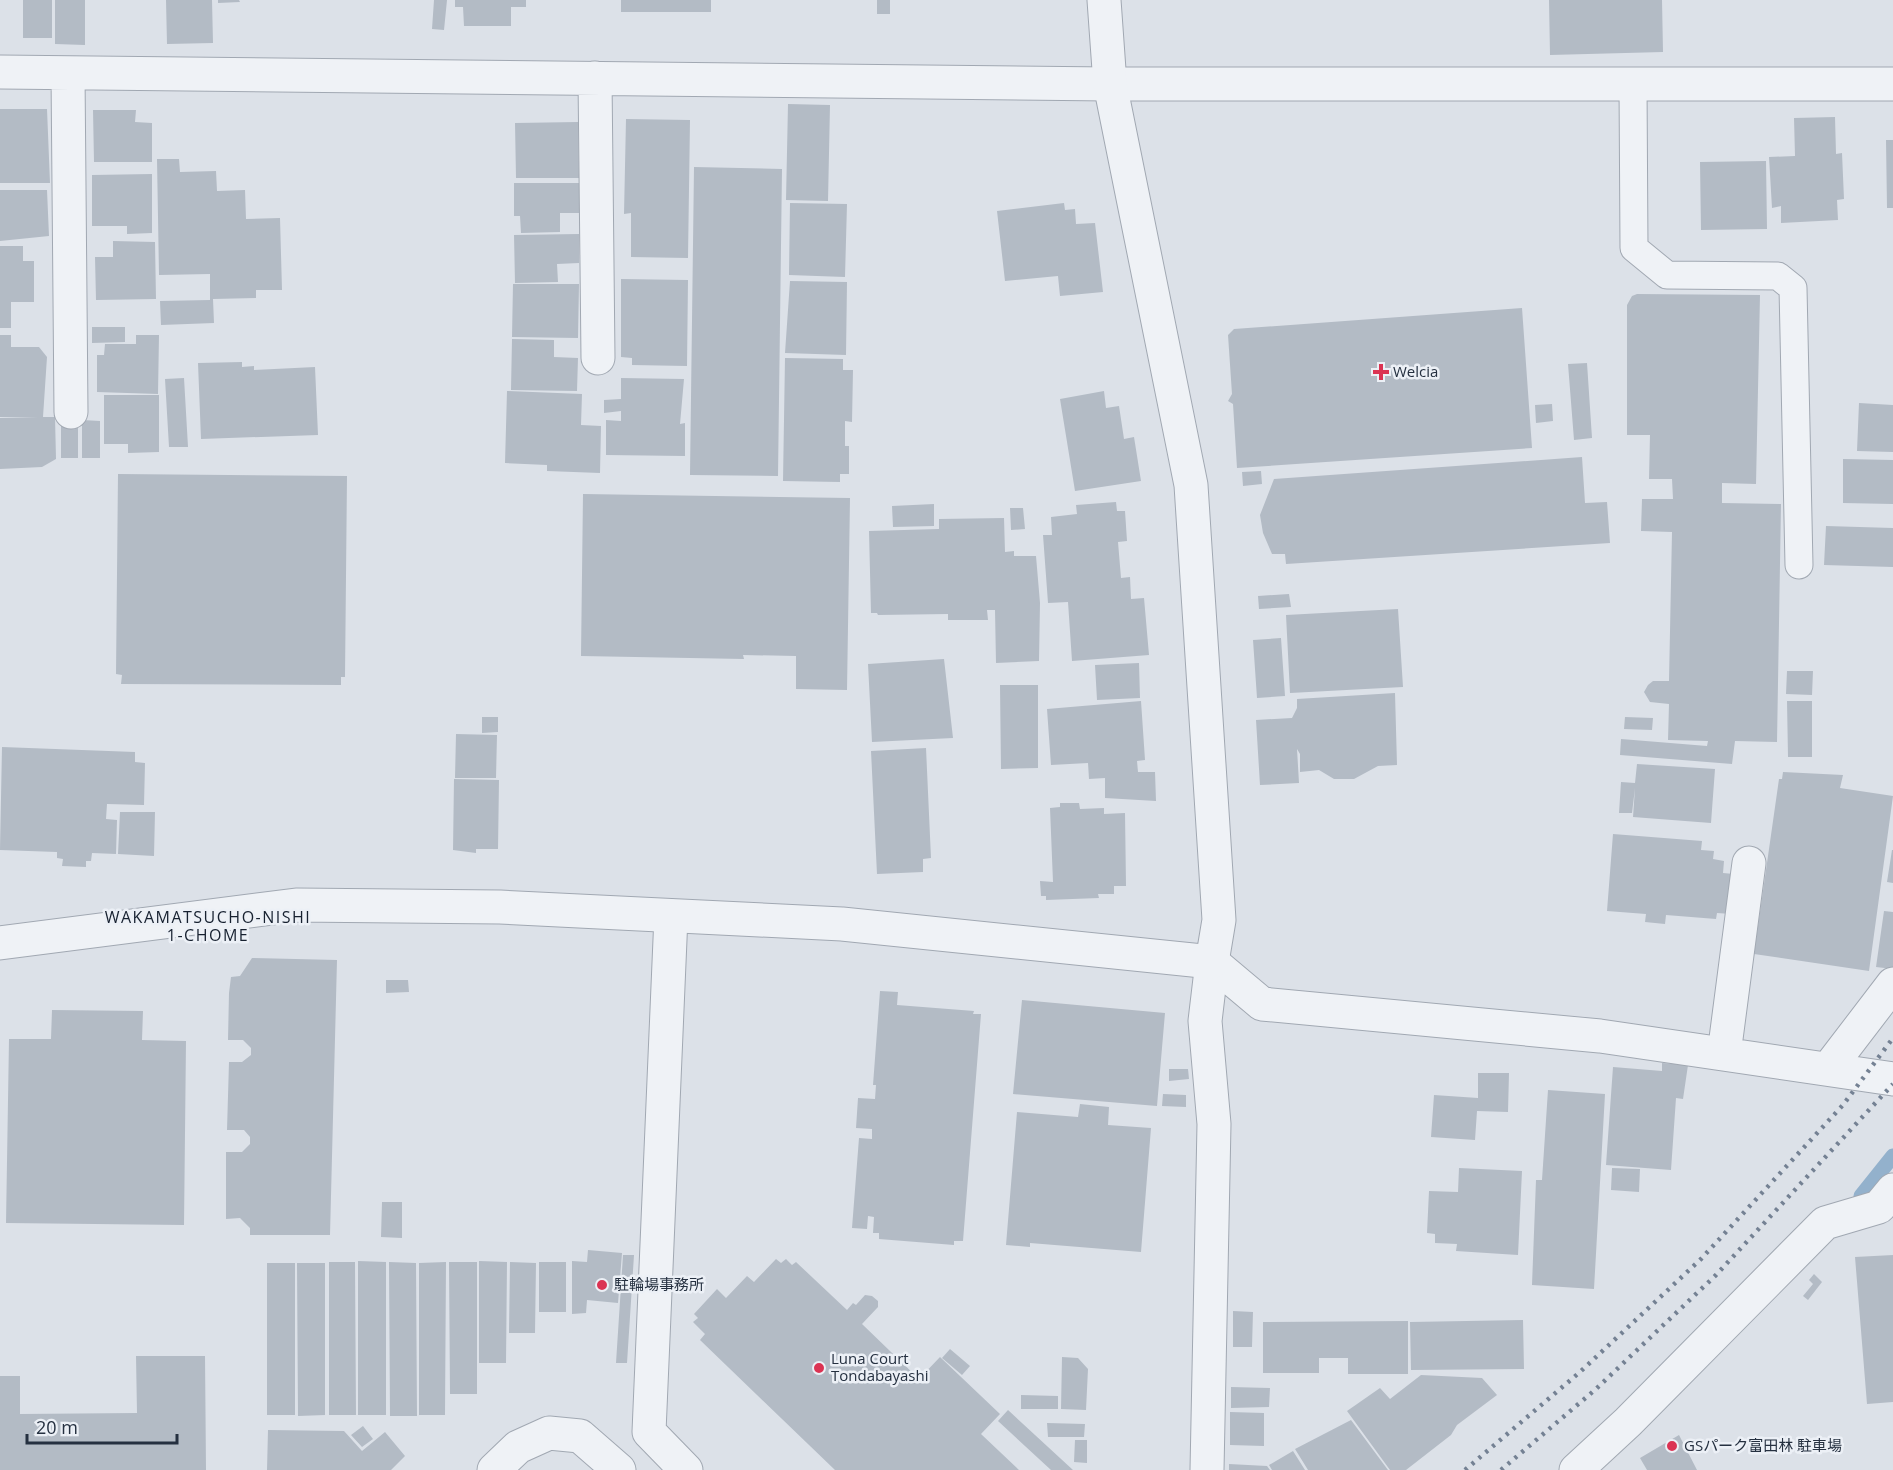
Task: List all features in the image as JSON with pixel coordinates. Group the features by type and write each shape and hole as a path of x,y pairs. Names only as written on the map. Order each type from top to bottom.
{"street":[{"path":"1104,0 1110,84 1191,485 1219,920 1205,1021 1214,1124 1207,1470"},
{"path":"0,72 1110,84 1893,84"},
{"path":"68,73 71,412"},
{"path":"595,78 598,358"},
{"path":"1724,1054 1749,863"},
{"path":"0,943 296,905 500,907 842,924 1212,962 1262,1004 1600,1036 1893,1079"},
{"path":"671,916 649,1432 686,1470"},
{"path":"1828,1069 1893,984"},
{"path":"1576,1470 1628,1422 1824,1223 1879,1207 1893,1190"},
{"path":"494,1470 518,1447 549,1433 580,1436 619,1470"}],"lane":[{"path":"1633,84 1634,248 1667,275 1778,276 1793,288 1799,565"}],"building":[{"path":"23,0 52,0 52,38 23,38"},
{"path":"55,0 85,0 85,45 55,44"},
{"path":"166,0 212,0 213,43 167,44"},
{"path":"218,0 239,0 240,2 218,3"},
{"path":"434,0 447,0 444,30 432,29"},
{"path":"455,0 526,0 526,7 511,7 511,26 464,26 463,7 455,7"},
{"path":"621,0 711,0 711,12 621,12"},
{"path":"877,0 890,0 890,14 877,14"},
{"path":"1549,0 1662,0 1663,52 1550,55"},
{"path":"788,104 830,105 828,201 786,200"},
{"path":"0,109 47,109 50,183 0,183"},
{"path":"93,110 136,110 135,122 152,123 152,162 94,162"},
{"path":"1835,117 1836,154 1842,153 1844,199 1837,200 1838,220 1781,223 1781,206 1772,208 1769,157 1795,156 1794,118"},
{"path":"626,119 690,120 688,258 631,257 631,213 624,214"},
{"path":"578,122 579,178 516,178 515,123"},
{"path":"1886,140 1893,140 1893,208 1887,208"},
{"path":"157,159 179,159 180,172 216,171 217,191 245,190 246,219 280,218 282,290 256,290 256,298 213,299 214,323 161,325 160,301 210,300 210,274 159,275"},
{"path":"1766,161 1767,229 1701,230 1700,162"},
{"path":"694,167 782,169 778,476 690,475"},
{"path":"152,174 152,233 127,234 127,226 92,226 92,175"},
{"path":"514,183 580,183 580,213 560,213 560,232 521,233 520,216 514,216"},
{"path":"0,190 47,190 49,236 0,241"},
{"path":"790,203 847,204 845,277 789,275"},
{"path":"1064,203 1065,210 1075,209 1076,224 1095,223 1103,292 1060,296 1058,276 1005,281 997,211"},
{"path":"579,234 579,263 557,264 558,282 515,283 514,235"},
{"path":"113,241 155,242 156,299 96,300 95,257 113,257"},
{"path":"0,246 23,246 23,261 34,261 34,302 11,302 11,328 0,328"},
{"path":"621,279 688,280 687,366 632,365 632,358 621,357"},
{"path":"790,281 847,282 846,355 785,353"},
{"path":"513,284 579,284 578,338 512,337"},
{"path":"1637,294 1760,295 1756,484 1722,483 1722,503 1781,504 1777,742 1735,741 1732,764 1620,755 1621,739 1707,746 1708,741 1668,740 1669,704 1650,702 1644,692 1653,681 1669,681 1672,532 1641,531 1642,499 1673,499 1672,479 1649,479 1650,435 1627,435 1627,305 1632,296"},
{"path":"1522,308 1532,448 1237,468 1233,404 1228,401 1232,394 1228,335 1234,329"},
{"path":"92,327 125,327 125,342 92,343"},
{"path":"0,335 11,335 11,347 39,347 47,357 43,417 55,417 56,459 42,467 0,469 0,418 38,417 0,417"},
{"path":"136,335 159,335 158,394 97,392 97,355 104,355 105,344 136,344"},
{"path":"512,339 554,340 554,357 578,358 577,391 511,390"},
{"path":"785,358 843,359 843,370 853,370 852,422 845,421 845,446 849,446 849,474 840,474 840,482 783,481"},
{"path":"242,362 242,367 254,366 254,370 315,367 318,435 201,439 198,363"},
{"path":"1587,363 1592,438 1574,440 1568,364"},
{"path":"184,378 188,447 169,447 165,379"},
{"path":"621,378 684,379 680,424 685,423 685,456 606,455 606,420 621,421 621,411 604,413 604,400 621,399"},
{"path":"507,391 582,394 581,425 601,426 600,473 547,471 547,465 505,463"},
{"path":"1104,391 1106,408 1119,406 1124,439 1134,437 1141,481 1075,491 1060,399"},
{"path":"104,395 159,395 159,452 128,453 128,444 104,444"},
{"path":"1859,403 1893,405 1893,452 1857,451"},
{"path":"1552,404 1553,421 1536,423 1535,405"},
{"path":"61,419 78,420 78,458 61,458"},
{"path":"82,420 100,421 100,458 82,458"},
{"path":"1582,457 1585,503 1607,502 1610,543 1286,564 1285,554 1272,554 1263,533 1260,515 1274,479"},
{"path":"1843,459 1893,460 1893,504 1843,503"},
{"path":"1261,471 1262,484 1243,486 1242,472"},
{"path":"118,474 347,476 345,677 341,677 341,685 121,684 122,675 116,674"},
{"path":"583,494 850,498 847,690 796,689 796,656 743,655 744,659 581,656"},
{"path":"1116,502 1117,511 1125,511 1127,541 1118,542 1121,578 1130,577 1131,599 1144,598 1149,655 1072,661 1068,602 1048,603 1043,535 1052,535 1051,517 1077,514 1076,505"},
{"path":"934,504 934,526 893,527 892,506"},
{"path":"1010,508 1023,508 1025,529 1011,530"},
{"path":"1004,518 1005,552 1014,551 1014,556 1036,556 1040,603 1039,661 996,663 995,610 987,610 988,620 948,620 948,614 878,615 871,613 869,531 939,529 939,519"},
{"path":"1826,526 1893,528 1893,567 1824,565"},
{"path":"1289,594 1291,607 1259,609 1258,596"},
{"path":"1398,609 1403,687 1290,693 1286,615"},
{"path":"1281,638 1285,696 1257,698 1253,640"},
{"path":"944,659 953,738 872,742 868,664"},
{"path":"1139,663 1140,698 1097,700 1095,665"},
{"path":"1787,671 1813,671 1812,695 1786,694"},
{"path":"1000,685 1038,685 1038,768 1001,769"},
{"path":"1395,693 1397,765 1378,766 1354,779 1334,779 1319,770 1300,772 1300,754 1297,749 1299,783 1260,785 1256,720 1292,718 1297,708 1297,699"},
{"path":"1141,701 1145,760 1137,761 1138,772 1155,772 1156,801 1105,798 1105,778 1089,779 1088,763 1051,765 1047,709"},
{"path":"1787,701 1812,701 1812,757 1788,757"},
{"path":"482,717 498,717 498,732 482,733"},
{"path":"1625,717 1653,718 1652,730 1624,729"},
{"path":"456,734 497,735 496,778 455,778"},
{"path":"2,747 135,752 135,762 145,763 144,805 107,804 106,819 117,820 116,854 92,853 91,861 86,861 86,867 62,866 63,859 57,858 57,852 0,850"},
{"path":"926,748 931,858 923,859 923,872 877,874 871,751"},
{"path":"1637,764 1715,769 1711,823 1633,817 1635,788 1632,813 1619,813 1621,782 1635,783"},
{"path":"1783,772 1843,775 1840,788 1893,796 1869,971 1754,954 1779,779 1782,779"},
{"path":"454,779 499,780 498,849 476,849 476,853 453,850"},
{"path":"1060,803 1079,803 1080,809 1104,808 1104,814 1125,813 1126,886 1114,886 1114,894 1098,894 1099,898 1046,900 1046,896 1041,896 1040,881 1053,882 1050,808 1060,807"},
{"path":"120,812 155,812 154,856 118,854"},
{"path":"1613,834 1702,841 1701,850 1714,851 1713,859 1724,861 1723,873 1734,874 1731,914 1717,913 1716,919 1666,915 1665,924 1645,922 1646,914 1607,911"},
{"path":"1893,850 1893,883 1887,882"},
{"path":"1884,911 1893,912 1893,969 1876,967"},
{"path":"252,958 337,960 330,1235 250,1235 250,1228 240,1218 226,1219 226,1152 242,1152 250,1144 250,1137 244,1130 227,1130 229,1062 242,1062 251,1055 251,1048 243,1040 228,1040 229,993 231,977 240,976"},
{"path":"386,980 408,980 409,992 386,993"},
{"path":"880,991 898,992 897,1005 974,1011 973,1014 981,1014 963,1241 954,1241 954,1245 879,1239 879,1233 873,1233 874,1217 868,1216 867,1229 852,1228 859,1138 872,1139 872,1129 856,1128 858,1098 875,1099 876,1085 873,1085"},
{"path":"1022,1000 1165,1013 1157,1106 1013,1094"},
{"path":"52,1010 143,1011 142,1040 186,1041 184,1225 6,1223 9,1039 51,1039"},
{"path":"1662,1063 1688,1065 1683,1099 1676,1098 1671,1170 1606,1165 1613,1067 1662,1071"},
{"path":"1169,1069 1188,1069 1189,1079 1169,1081"},
{"path":"1478,1073 1509,1073 1508,1112 1477,1111 1475,1140 1431,1137 1434,1095 1478,1098"},
{"path":"1548,1090 1605,1094 1594,1289 1532,1285 1536,1180 1542,1180"},
{"path":"1163,1094 1186,1095 1186,1107 1162,1106"},
{"path":"1080,1104 1109,1107 1108,1125 1151,1128 1141,1252 1030,1243 1030,1247 1006,1245 1017,1112 1078,1117"},
{"path":"1459,1168 1522,1171 1518,1255 1456,1251 1457,1244 1435,1243 1435,1234 1427,1233 1429,1191 1458,1192"},
{"path":"1612,1168 1640,1169 1639,1192 1611,1190"},
{"path":"382,1202 402,1202 402,1238 381,1237"},
{"path":"588,1250 622,1253 618,1303 587,1300 586,1313 572,1314 572,1261 587,1262"},
{"path":"623,1255 634,1255 627,1363 616,1363"},
{"path":"1893,1255 1893,1402 1867,1404 1855,1257"},
{"name":"Luna Court Tondabayashi","path":"776,1259 781,1263 786,1259 792,1265 796,1262 847,1310 853,1303 856,1305 865,1295 872,1296 878,1301 878,1307 862,1324 919,1379 940,1357 1000,1414 981,1434 1019,1470 835,1470 700,1340 705,1334 693,1322 698,1318 694,1314 717,1289 726,1298 747,1276 754,1282"},
{"path":"358,1261 386,1262 386,1415 358,1415"},
{"path":"479,1261 507,1262 506,1363 479,1363"},
{"path":"329,1262 355,1262 356,1415 329,1415"},
{"path":"389,1262 416,1263 417,1416 390,1416"},
{"path":"446,1262 445,1415 419,1415 419,1263"},
{"path":"449,1262 477,1262 477,1394 450,1394"},
{"path":"510,1262 536,1263 535,1333 509,1333"},
{"path":"539,1262 566,1262 566,1312 539,1312"},
{"path":"267,1263 295,1263 295,1415 267,1415"},
{"path":"297,1263 325,1263 325,1415 298,1416"},
{"path":"1814,1274 1822,1282 1808,1300 1803,1296 1813,1284 1809,1280"},
{"path":"1233,1311 1253,1312 1252,1347 1233,1347"},
{"path":"1523,1320 1524,1369 1411,1370 1410,1322"},
{"path":"1408,1321 1408,1374 1348,1374 1348,1358 1319,1358 1319,1373 1263,1373 1263,1322"},
{"path":"950,1349 970,1366 962,1375 942,1358"},
{"path":"136,1356 205,1356 206,1470 0,1470 0,1376 20,1376 20,1414 137,1413"},
{"path":"1062,1357 1078,1358 1088,1369 1086,1410 1061,1409"},
{"path":"1421,1375 1482,1378 1497,1395 1457,1425 1451,1435 1406,1470 1390,1470 1347,1411 1380,1388 1390,1399"},
{"path":"1231,1387 1270,1388 1269,1407 1231,1408"},
{"path":"1021,1395 1058,1396 1058,1409 1021,1409"},
{"path":"1008,1410 1073,1470 1051,1470 998,1421"},
{"path":"1230,1412 1264,1413 1264,1446 1230,1445"},
{"path":"1351,1420 1388,1470 1308,1470 1295,1449"},
{"path":"1047,1423 1085,1424 1084,1437 1048,1437"},
{"path":"363,1426 373,1439 362,1447 351,1435"},
{"path":"268,1430 344,1431 362,1451 385,1432 405,1456 391,1470 267,1470"},
{"name":"GSパーク富田林 駐車場","path":"1679,1435 1697,1470 1647,1470 1640,1458"},
{"path":"1075,1440 1087,1440 1087,1463 1074,1462"},
{"path":"1293,1451 1305,1470 1272,1470 1269,1465"},
{"path":"1229,1464 1267,1466 1270,1470 1229,1470"}],"waterway":[{"path":"1861,1196 1893,1156"}],"railway":[{"path":"1465,1470 1580,1372 1701,1259 1843,1105 1893,1038"},
{"path":"1501,1470 1596,1389 1716,1275 1893,1084"}],"place":[{"name":"Welcia","path":"1381,372"},
{"name":"駐輪場事務所","path":"602,1285"},
{"name":"Luna Court Tondabayashi","path":"819,1368"},
{"name":"GSパーク富田林 駐車場","path":"1672,1446"}],"district":[{"name":"WAKAMATSUCHO-NISHI 1-CHOME","path":"208,926"}]}
